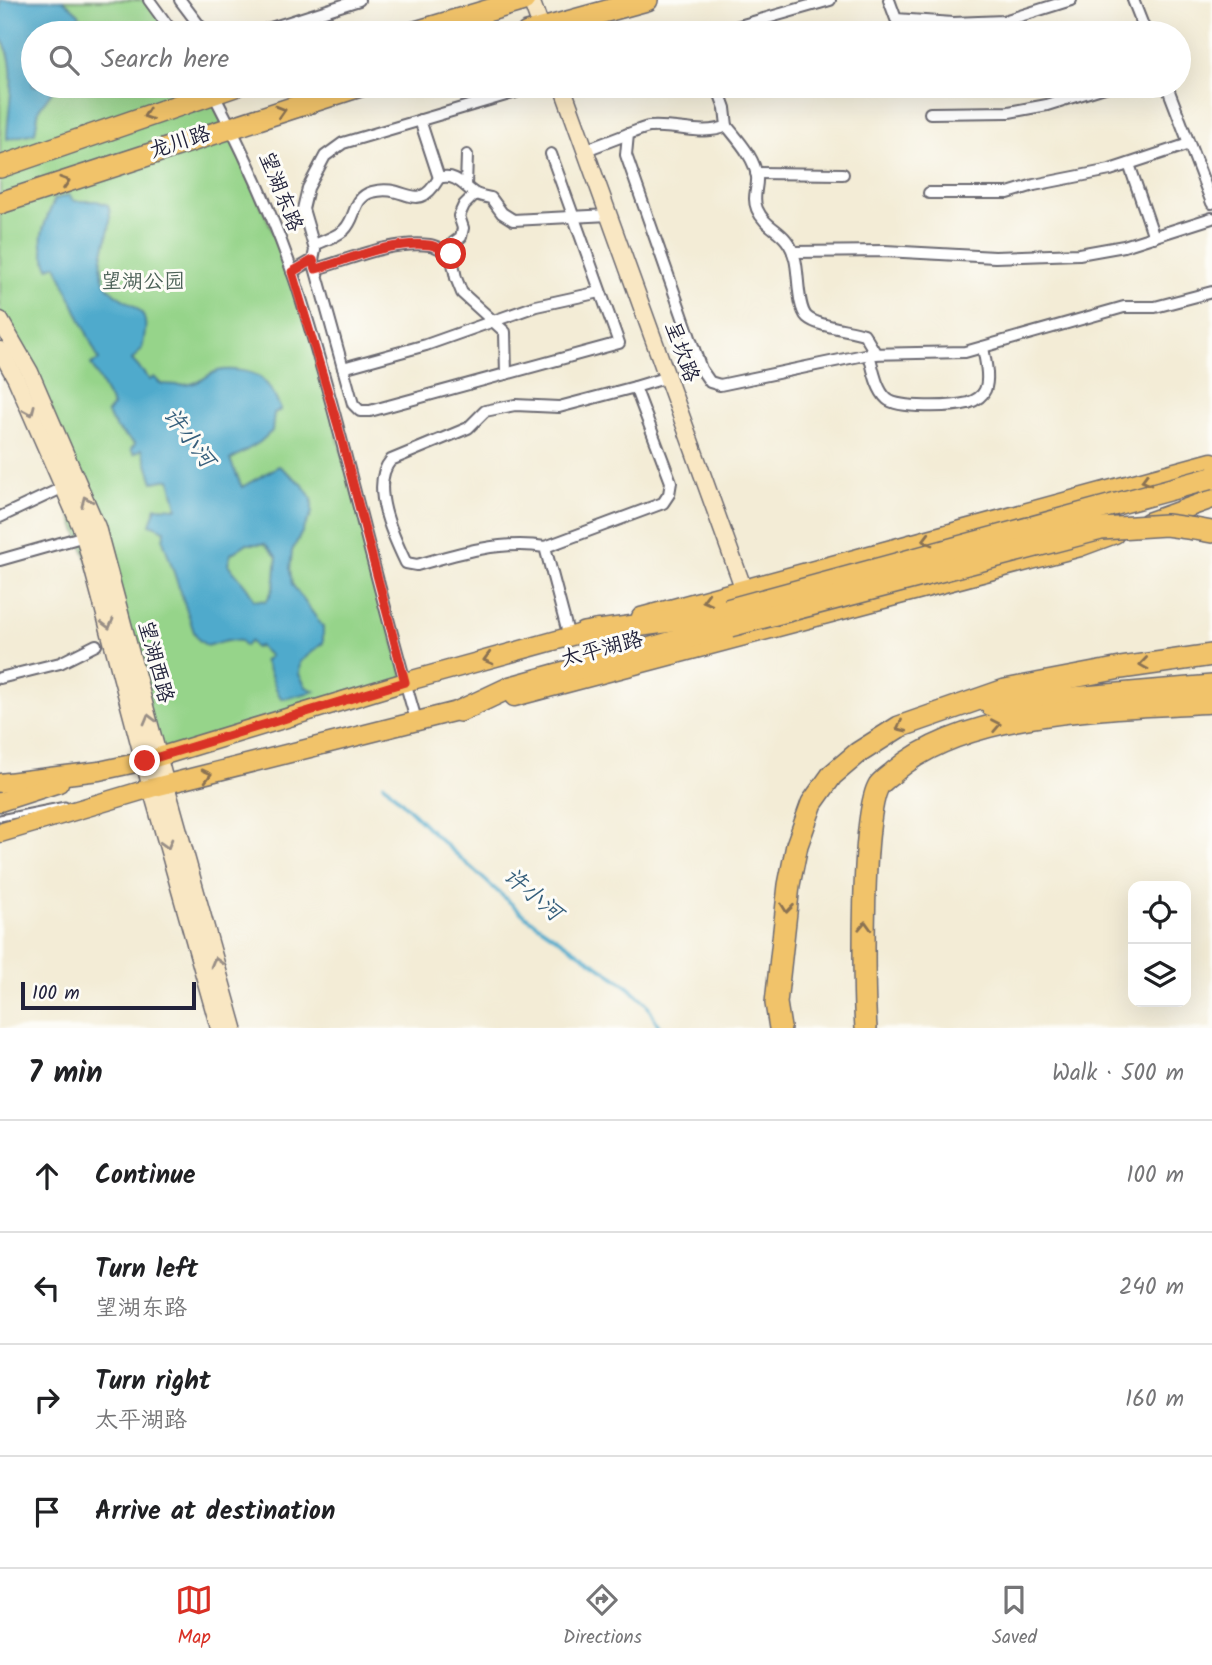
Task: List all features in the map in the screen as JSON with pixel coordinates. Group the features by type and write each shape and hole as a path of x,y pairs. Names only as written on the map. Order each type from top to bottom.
{"highway":[{"path":"453,21 524,0"},
{"path":"575,21 647,0"},
{"name":"龙川路","path":"0,167 187,98"},
{"name":"龙川路","path":"0,203 321,98"},
{"path":"460,711 511,687 729,618 1212,478"},
{"path":"576,635 701,617 729,618 1101,529 1166,525 1212,532"},
{"path":"780,1028 776,1003 789,886 797,845 813,803 832,775 858,753 898,727 1005,690 1121,668 1212,655"},
{"path":"939,713 991,705 1212,687"},
{"path":"866,1028 863,994 869,819 879,785 914,755 982,727 1042,715 1212,702"},
{"path":"1143,707 1212,715"}],"main road":[{"name":"太平湖路","path":"0,783 99,771 152,759 405,682 1212,462"},
{"name":"太平湖路","path":"0,833 159,786 417,723 1080,547 1212,499"},
{"path":"0,802 99,771"}],"street":[{"path":"149,0 164,21"},
{"path":"180,0 196,21"},
{"path":"289,21 342,2 359,0"},
{"path":"531,0 535,21"},
{"path":"757,21 830,0"},
{"path":"889,0 896,19 924,21"},
{"path":"1007,21 1071,0"},
{"path":"1133,0 1141,21"},
{"name":"望湖东路","path":"216,98 252,170 292,272 338,426 417,723"},
{"path":"495,98 343,143 325,156 307,188 303,209 314,245 314,265 353,404 360,411 370,411 619,343 551,154"},
{"name":"呈坎路","path":"566,98 745,590 756,634"},
{"path":"721,98 727,126 752,163 758,178 754,193 756,208 765,221 789,241 799,277 801,306 805,315 815,322 864,334 872,354 881,393 890,402 906,405 967,403 978,398 985,391 987,379 983,347"},
{"path":"930,113 1009,111 1047,105 1069,98"},
{"path":"1172,98 1212,202"},
{"path":"419,120 439,178"},
{"path":"586,150 649,127 695,130 720,129 727,126"},
{"path":"628,134 626,155 701,369 710,382 720,385 872,354 965,352 1124,307 1155,307 1212,292"},
{"path":"929,193 1008,193 1129,164 1189,144"},
{"path":"467,155 470,190 459,216 463,228 461,237 453,243 451,254 461,293 505,332 506,374"},
{"path":"1129,164 1154,237"},
{"path":"756,173 843,174"},
{"path":"439,178 451,177 470,190 491,198 502,213 513,220 609,215"},
{"path":"314,245 342,231 354,218 354,210 359,200 368,193 394,189 413,198 422,197 431,191 439,178"},
{"path":"793,252 885,251 995,257 1079,254 1124,246 1212,218"},
{"path":"292,272 383,249 410,245 432,245 451,254"},
{"path":"343,368 426,345 537,306 600,292"},
{"name":"望湖西路","path":"0,320 30,372 97,527 219,1028"},
{"name":"望湖西路","path":"0,350 16,379 85,536 152,759"},
{"path":"635,387 671,482 669,494 663,503 545,547 512,545 487,548 417,565 406,563 396,543 380,489 386,466 391,460 468,428 485,411 514,405 559,407 668,376"},
{"path":"0,517 64,487"},
{"path":"0,560 85,536"},
{"path":"545,547 576,635"},
{"path":"0,678 60,663 96,645"},
{"name":"望湖西路","path":"159,786 234,1028"}],"lane":[{"path":"0,818 44,808 115,798"}],"green space":[{"name":"望湖公园","path":"0,0 149,0 164,21 21,21 21,98 214,98 296,284 405,682 159,757 0,320"}],"water":[{"path":"0,0 63,0 79,14 80,21 21,21 21,98 47,98 39,109 35,133 7,139 11,72 10,59 0,38"},
{"path":"69,195 74,201 97,201 108,205 110,224 102,261 104,280 115,294 142,314 145,322 143,345 132,360 150,380 154,377 161,384 185,385 218,371 240,371 260,377 275,397 281,410 274,413 272,431 260,442 230,460 242,487 279,466 302,484 312,499 312,513 292,551 290,570 292,584 323,627 323,643 300,662 299,674 306,687 315,691 281,698 264,661 270,656 259,646 255,648 250,641 245,646 241,641 227,640 207,646 194,632 163,540 165,530 150,524 156,507 177,508 170,479 153,482 142,449 134,454 131,449 135,444 116,428 107,413 113,406 91,364 99,360 56,265 49,268 42,249 42,233 55,199","holes":["246,544 265,544 277,557 274,585 266,601 254,600 228,564 231,554"]}],"waterway":[{"name":"许小河","path":"384,784 437,837 525,916 626,985 646,1003 660,1028"}],"route":[{"path":"145,761 405,682 338,426 292,272 313,260 316,269 383,249 410,245 432,245 451,254"}]}
